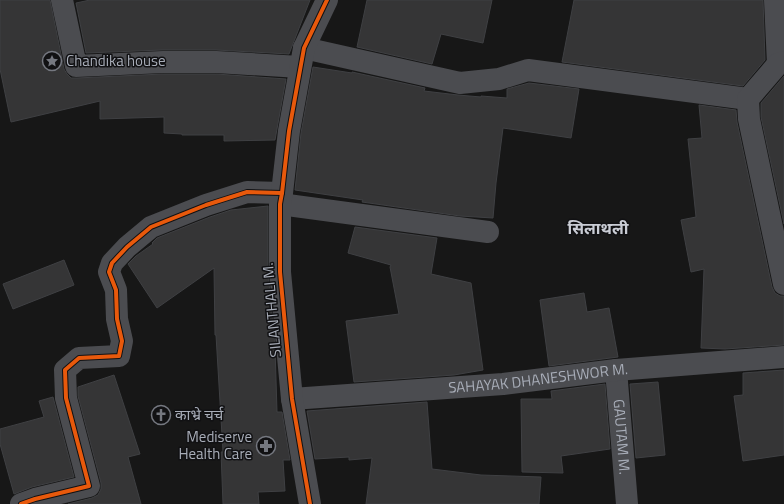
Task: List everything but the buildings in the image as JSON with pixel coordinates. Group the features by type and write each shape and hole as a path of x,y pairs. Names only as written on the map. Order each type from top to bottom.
{"street":[{"path":"62,0 76,66 302,58 460,83 499,79 528,70 748,100"},
{"name":"SILANTHALI M.","path":"310,504 292,399 280,272 281,198 289,131 302,58 327,0"},
{"path":"775,0 781,63 748,100 749,119 784,284"},
{"path":"21,504 35,499 89,486 66,398 65,370 79,358 119,356 122,341 116,319 116,290 109,272 112,263 127,247 151,227 206,205 248,192 488,232"},
{"name":"SAHAYAK DHANESHWOR M.","path":"292,399 503,384 616,370 784,357"},
{"name":"GAUTAM M.","path":"616,370 627,504"}],"cycle path":[{"path":"310,504 292,399 280,272 280,204 289,131 304,48 327,0"},
{"path":"21,504 35,499 89,486 66,398 65,370 79,358 119,356 122,341 117,319 116,290 109,272 112,263 127,247 151,227 206,205 247,192 282,193"}],"place":[{"name":"Chandika house","path":"52,61"},
{"name":"काभ्रे चर्च","path":"161,415"},
{"name":"Mediserve Health Care","path":"266,446"}],"district":[{"name":"सिलाथली","path":"598,228"}]}
